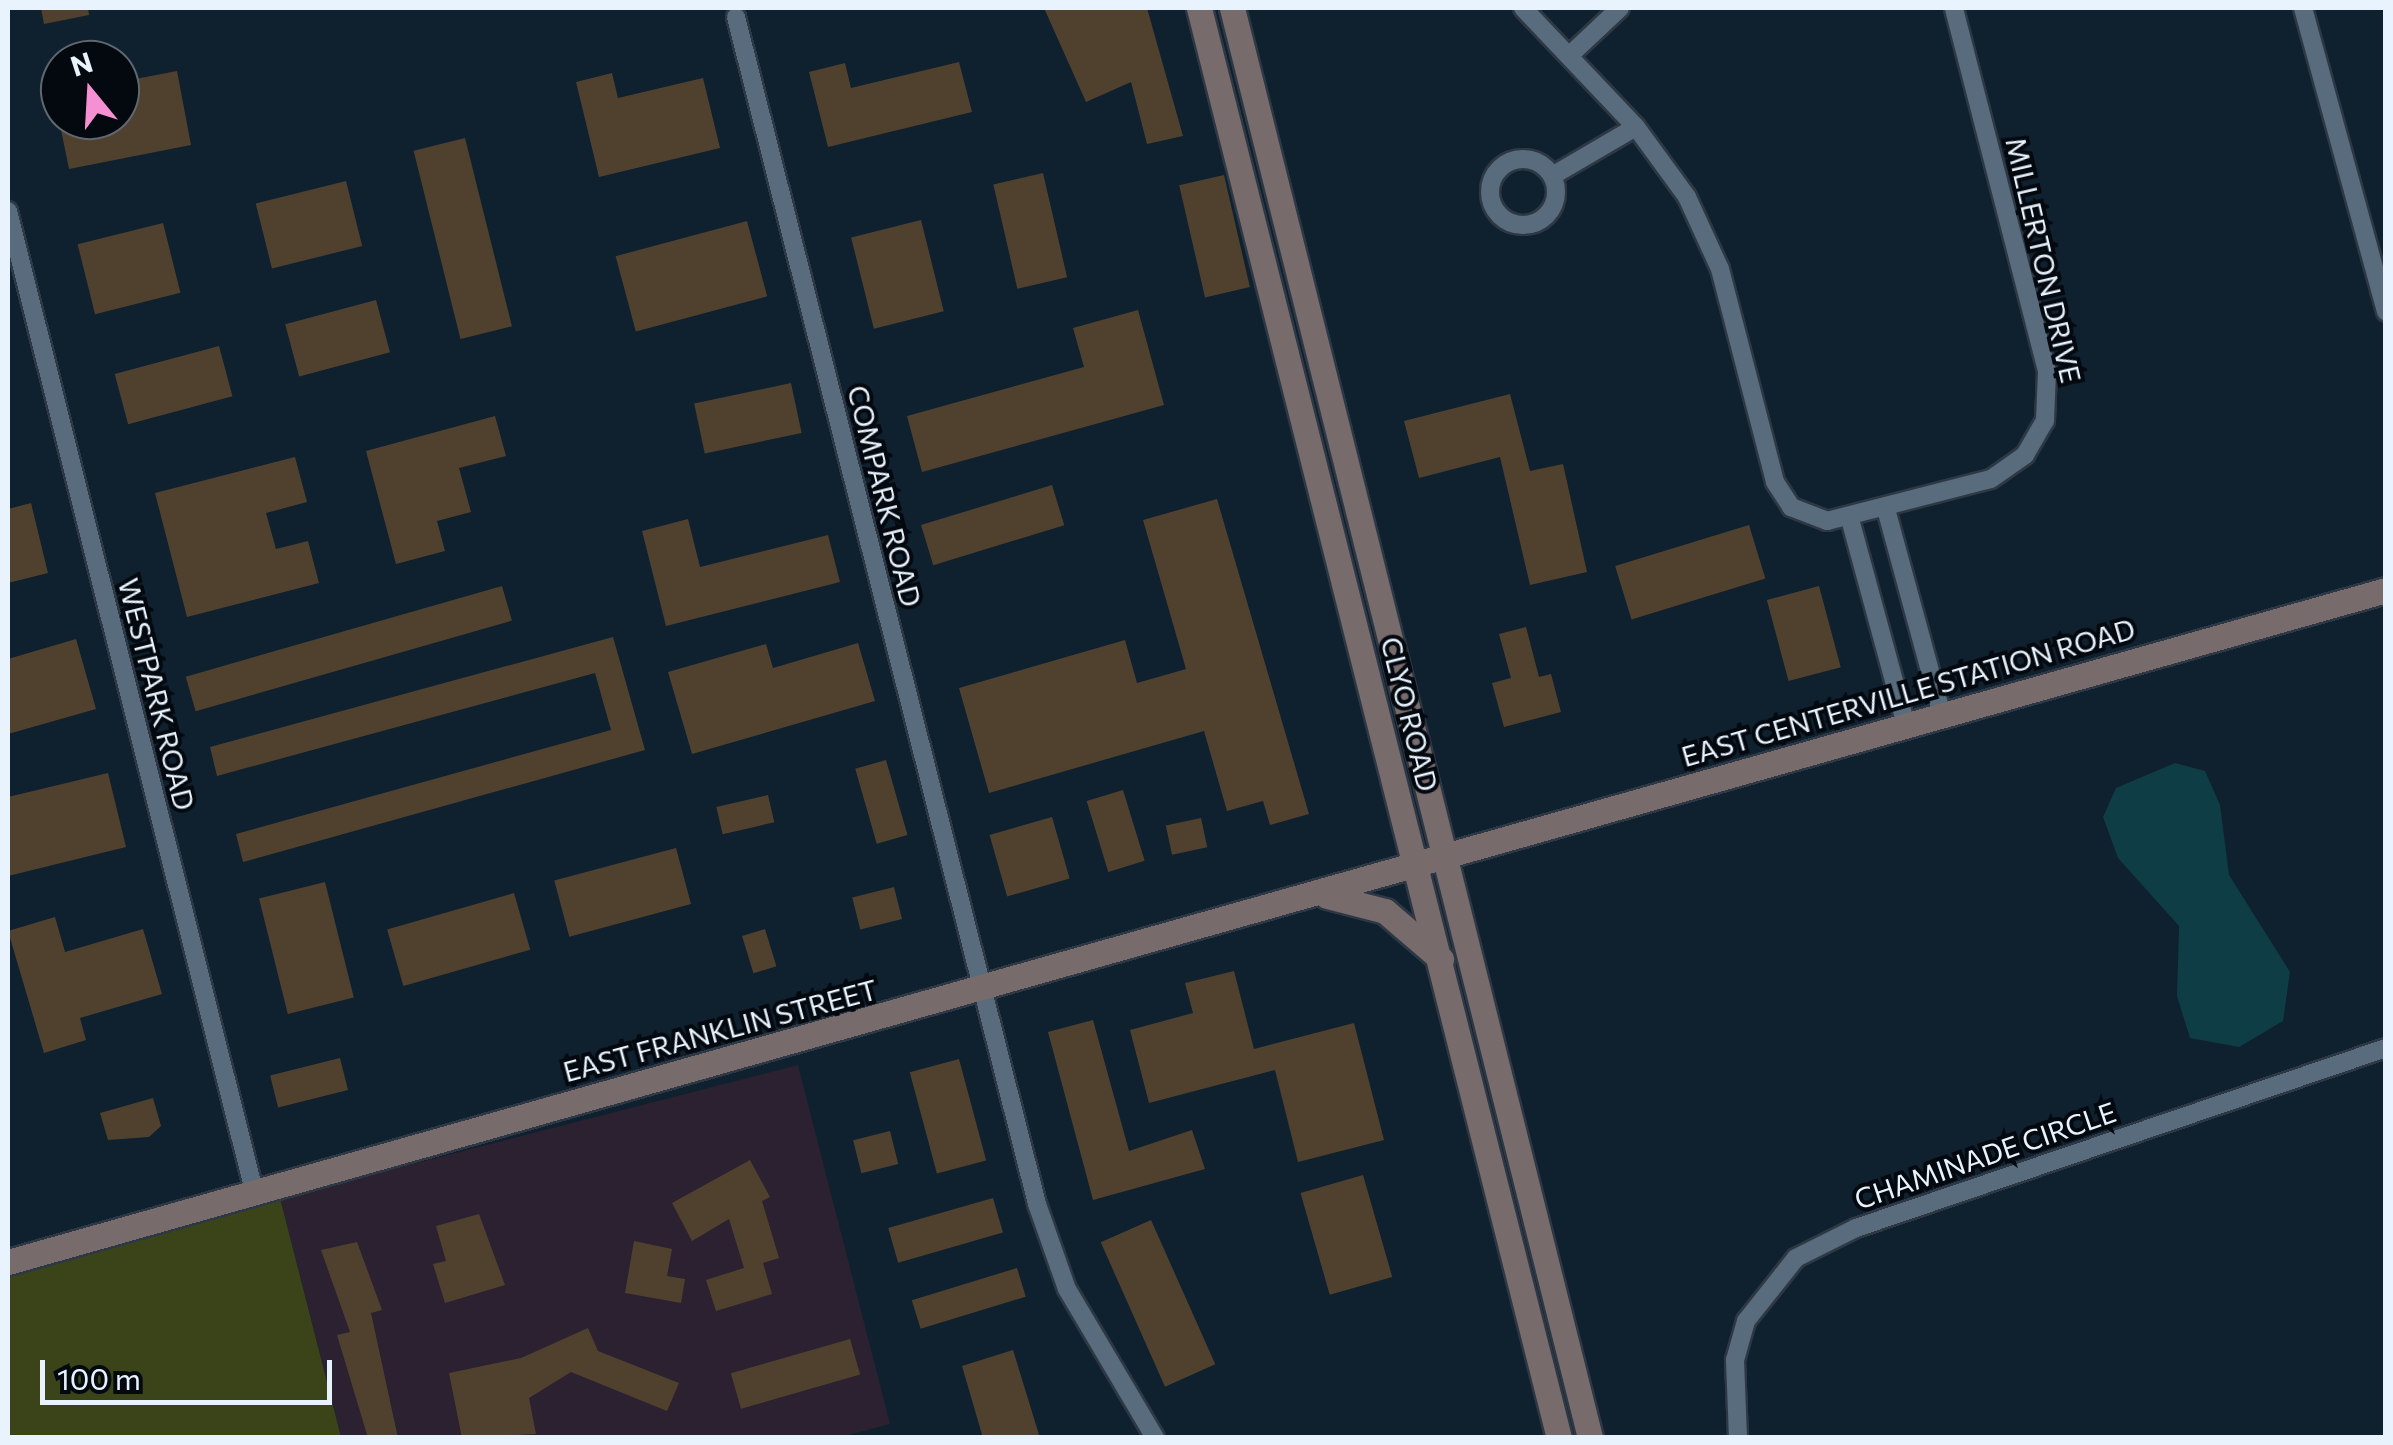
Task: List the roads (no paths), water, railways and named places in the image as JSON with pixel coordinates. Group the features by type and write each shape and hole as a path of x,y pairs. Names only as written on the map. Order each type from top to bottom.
{"street":[{"name":"CLYO ROAD","path":"1198,8 1418,867 1559,1438"},
{"name":"CLYO ROAD","path":"1232,8 1449,860 1590,1438"},
{"path":"1523,8 1572,54 1636,127 1687,197 1720,268 1783,499 1811,517 1850,519 1905,721"},
{"path":"1539,23 1554,8"},
{"path":"1572,54 1620,8"},
{"name":"MILLERTON DRIVE","path":"1850,519 2007,471 2037,438 2048,404 1954,8"},
{"path":"2303,8 2379,252 2386,312"},
{"name":"COMPARK ROAD","path":"736,16 980,990 1050,1248 1155,1438"},
{"path":"1552,176 1636,127"},
{"name":"WESTPARK ROAD","path":"8,211 254,1191"},
{"path":"1886,509 1940,711"},
{"name":"EAST CENTERVILLE STATION ROAD","path":"1449,860 1905,721 2386,590"},
{"name":"EAST FRANKLIN STREET","path":"8,1262 1449,860"},
{"path":"1318,895 1385,911 1441,959"},
{"name":"CHAMINADE CIRCLE","path":"1738,1438 1736,1360 1746,1321 1796,1258 1856,1228 2386,1048"}]}
